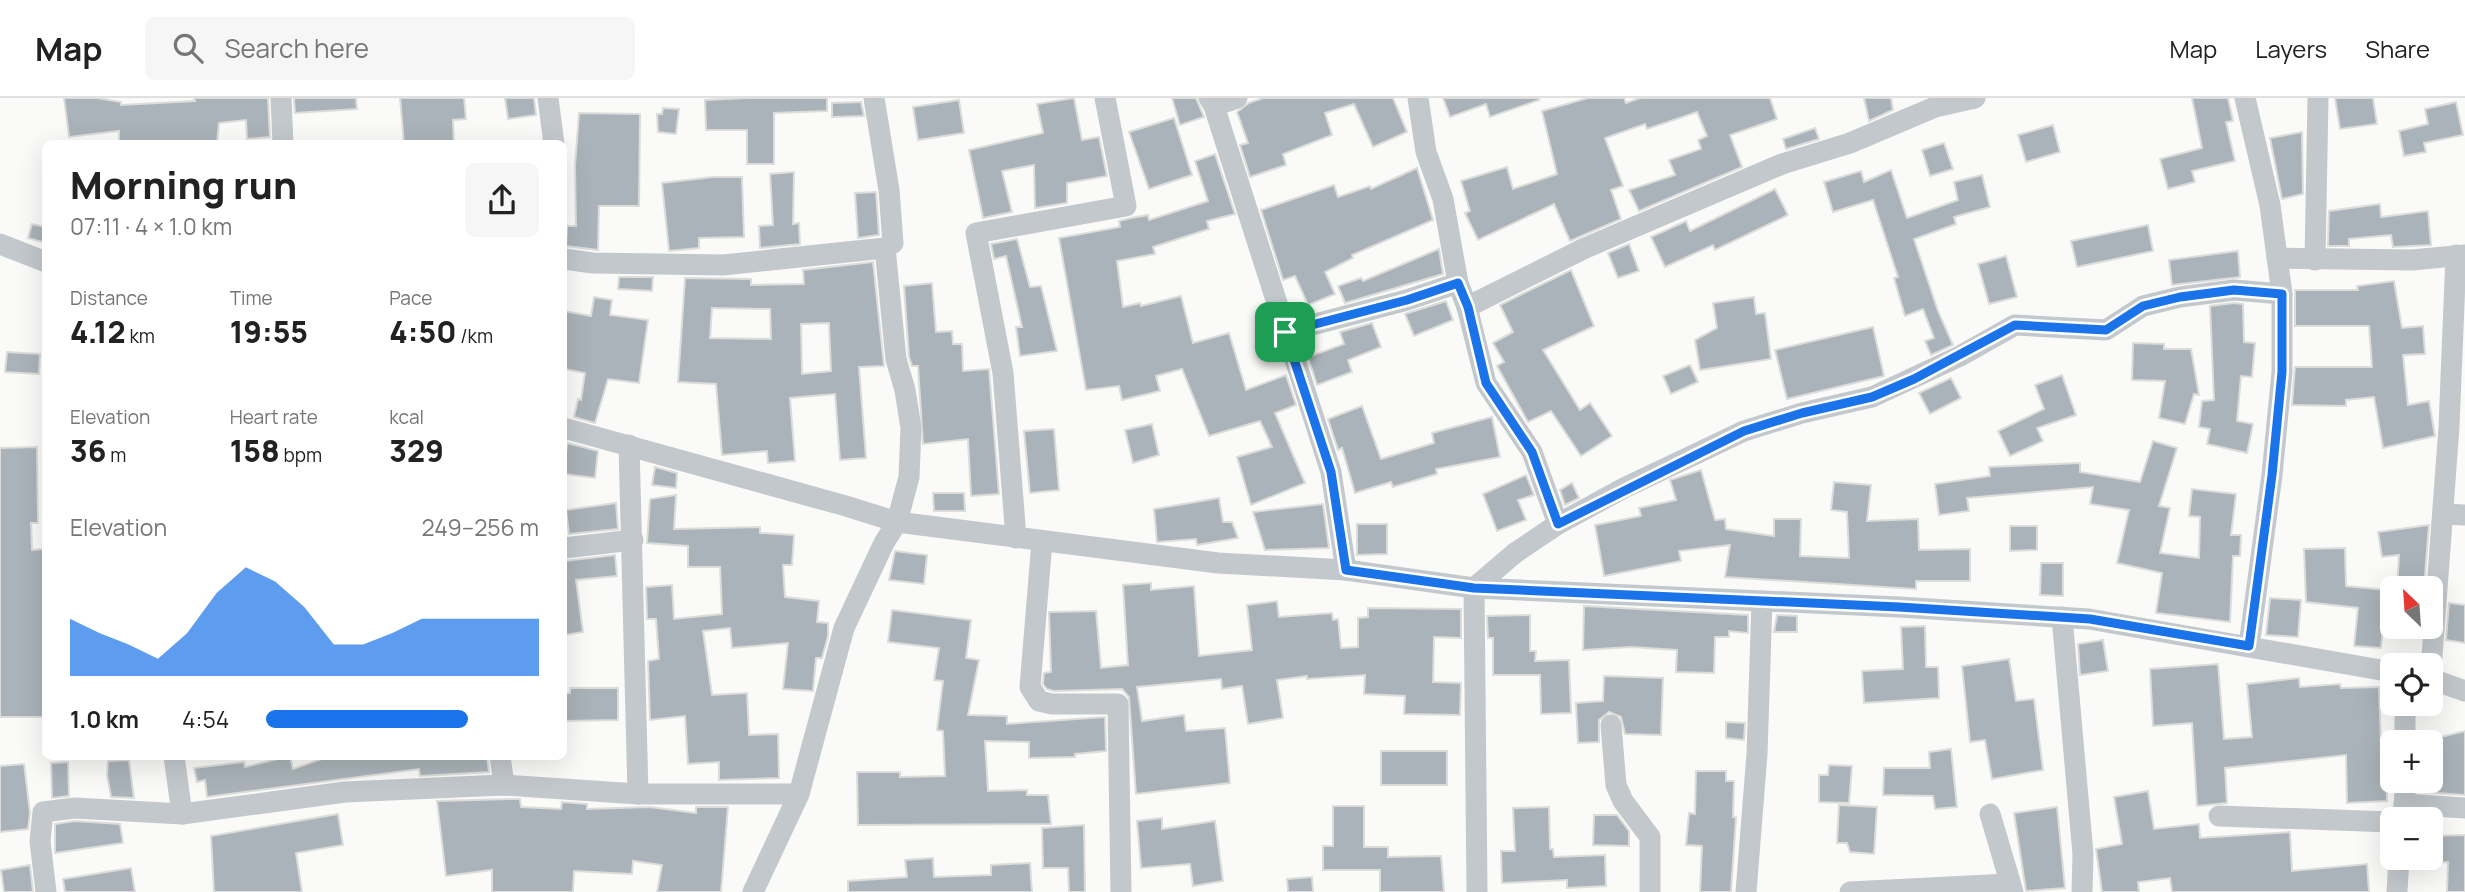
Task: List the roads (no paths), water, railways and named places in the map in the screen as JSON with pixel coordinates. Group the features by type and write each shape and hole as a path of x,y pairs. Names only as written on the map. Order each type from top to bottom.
{"street":[{"path":"281,98 283,140"},
{"path":"548,98 553,140"},
{"path":"567,259 593,263 723,265 885,248 893,243 889,190 874,98"},
{"path":"1016,538 1003,373 976,233 1126,206 1105,98"},
{"path":"1237,98 1212,102 1263,253 1285,332 1331,472 1346,570"},
{"path":"1418,98 1426,152 1443,200 1458,283 1468,307 1486,383 1532,452 1558,524"},
{"path":"1468,307 1583,249 1782,164 1850,143 1935,107 1975,98"},
{"path":"2245,98 2270,205 2282,294 2278,411 2249,646"},
{"path":"2315,260 2318,98"},
{"path":"0,244 42,260"},
{"path":"753,892 799,794 844,628 884,543 897,522 909,477 911,428 905,390 896,359 885,248"},
{"path":"2277,258 2412,260 2460,255 2457,427 2443,514 2432,653"},
{"path":"1285,332 1407,300 1458,283"},
{"path":"1474,588 1515,554 1558,524 1744,431 1802,413 1872,397 1949,362 2015,325 2106,330 2143,306 2180,297 2234,290 2282,294"},
{"path":"567,429 897,522 1016,538 1218,563 1346,570 1474,588 2062,617 2380,670"},
{"path":"629,445 634,540 638,794"},
{"path":"2443,514 2465,515"},
{"path":"567,548 634,540"},
{"path":"1042,541 1030,687 1039,701 1052,704 1118,704 1121,892"},
{"path":"1474,588 1477,892"},
{"path":"1746,892 1757,754 1762,601"},
{"path":"2062,617 2082,854 2082,892"},
{"path":"2443,683 2465,691"},
{"path":"1611,726 1616,785 1622,801 1650,837 1650,892"},
{"path":"175,760 182,814"},
{"path":"501,760 504,785"},
{"path":"46,892 40,841 43,812 75,808 182,814 345,792 504,785 638,794 799,794"},
{"path":"2443,810 2465,808"},
{"path":"1850,892 2011,888 1990,814"},
{"path":"2219,816 2380,815"},
{"path":"2397,892 2398,870"}]}
